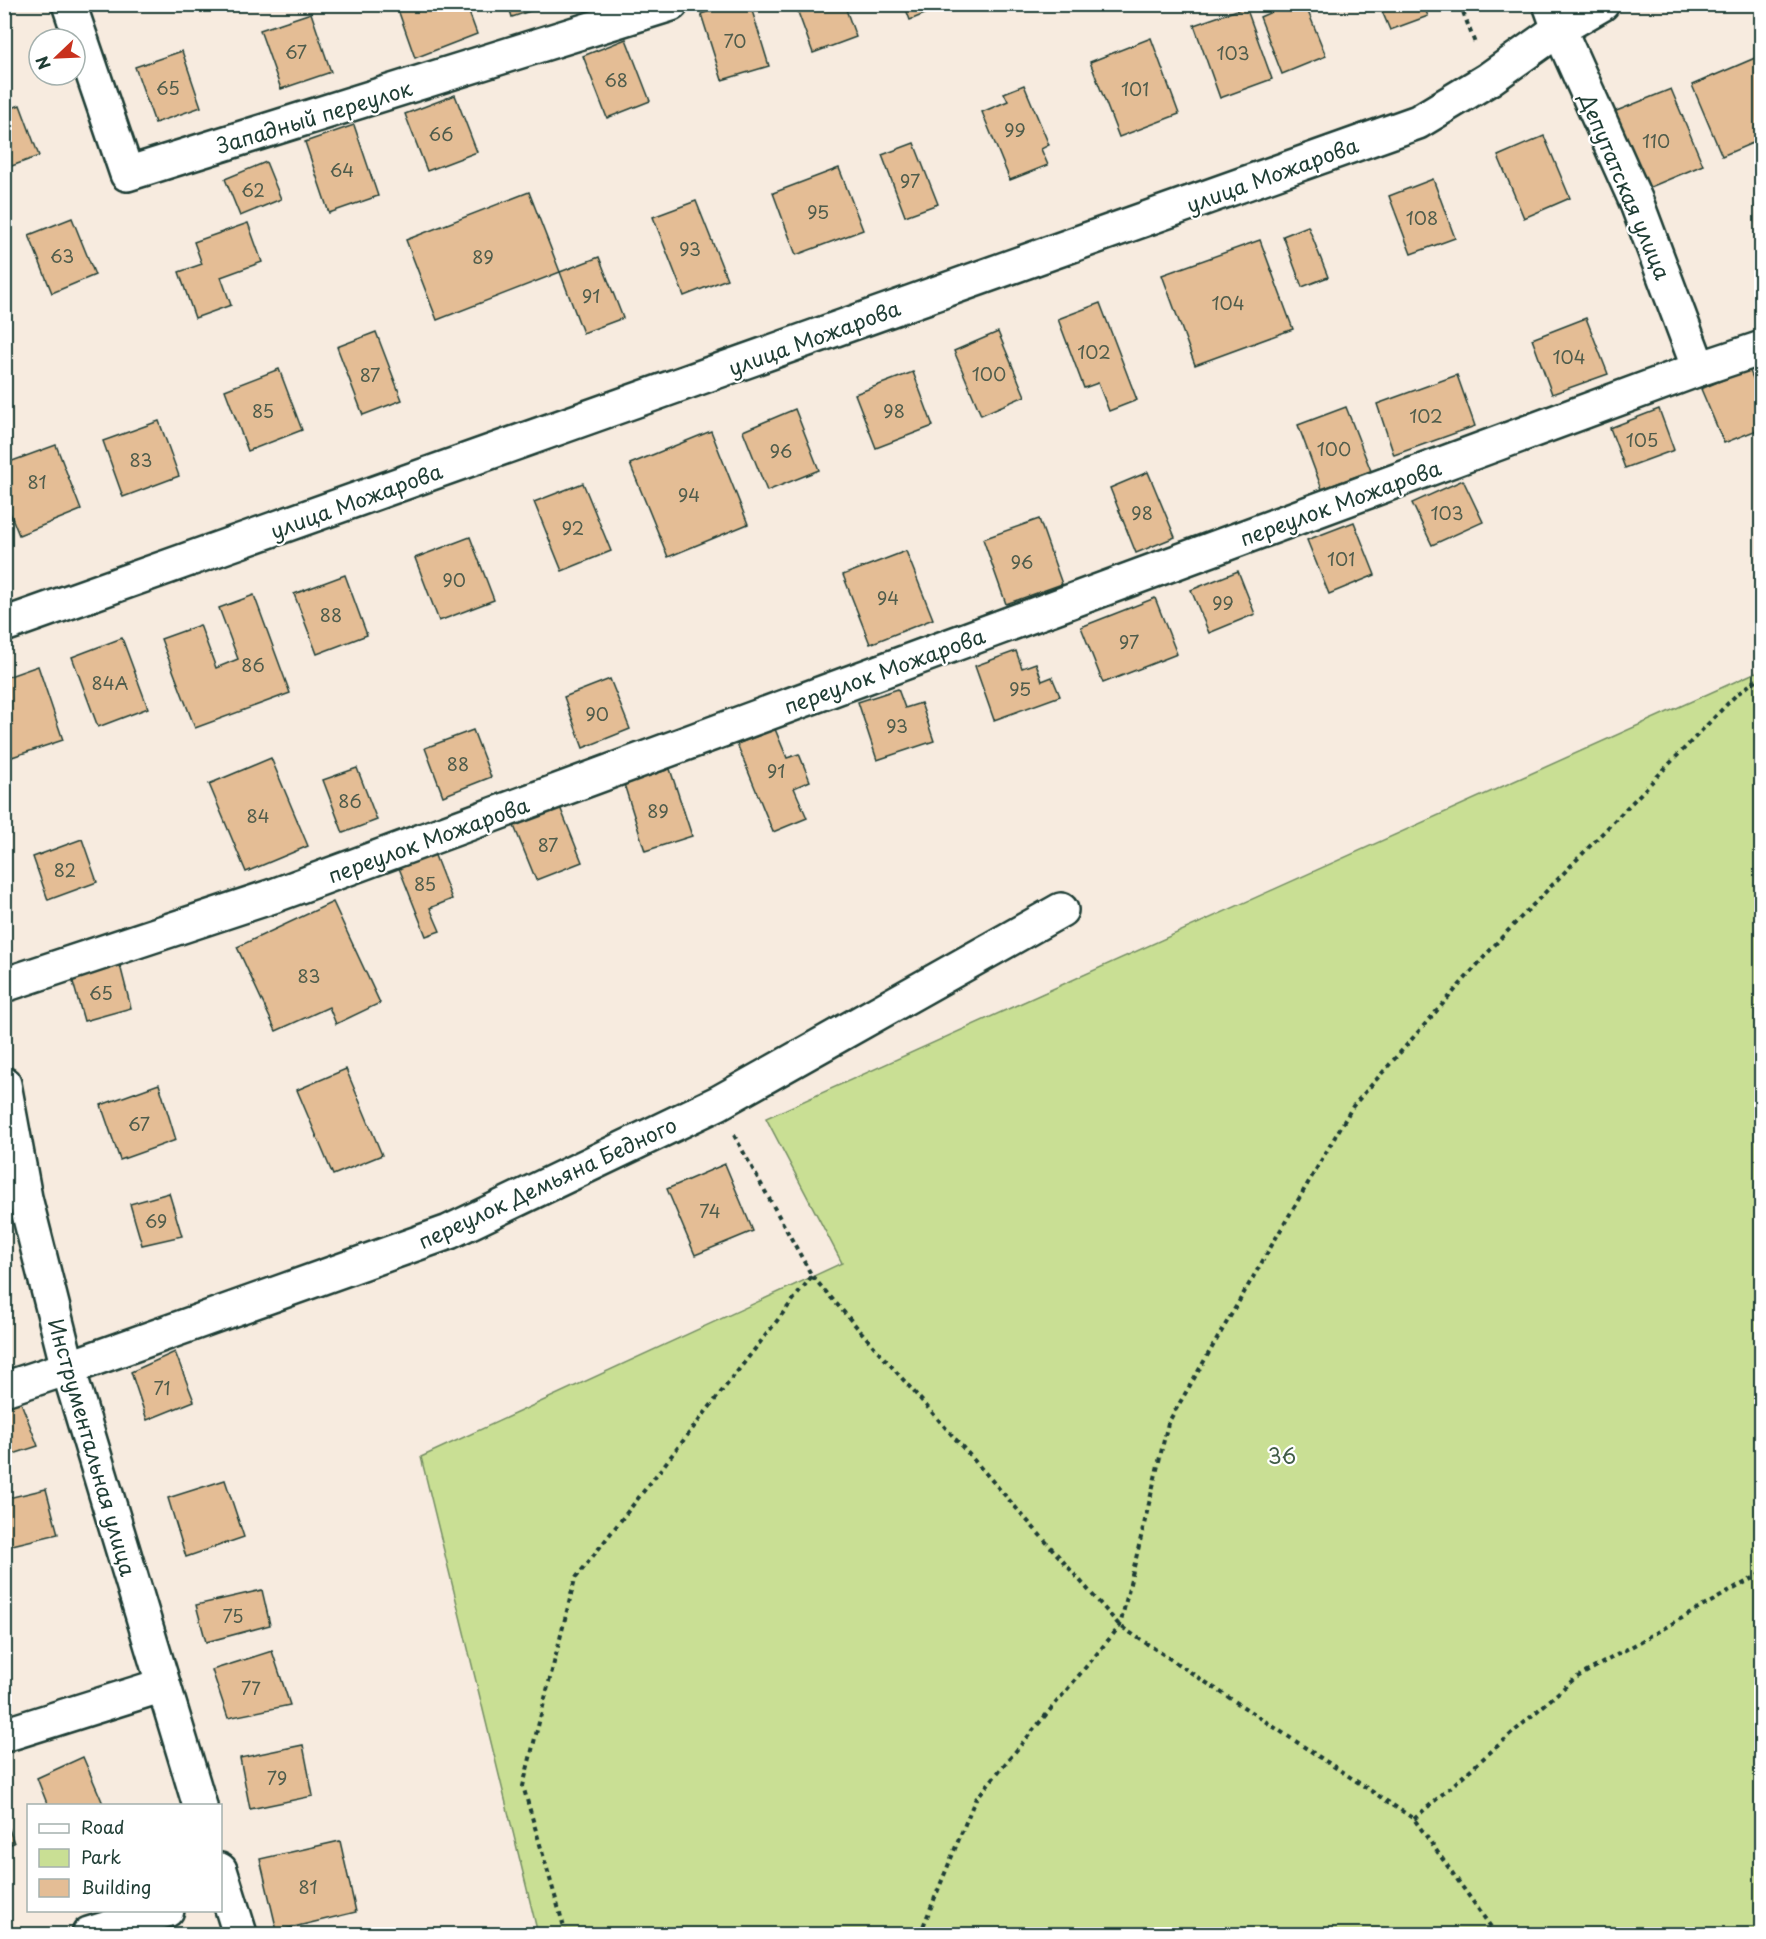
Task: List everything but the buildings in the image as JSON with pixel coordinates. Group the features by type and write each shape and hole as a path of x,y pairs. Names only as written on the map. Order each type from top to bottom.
{"street":[{"name":"Западный переулок","path":"69,4 126,174 671,4"},
{"name":"улица Можарова","path":"4,626 1419,122 1489,79 1555,17 1602,4"},
{"name":"Депутатская улица","path":"1555,17 1636,201 1699,369"},
{"name":"переулок Можарова","path":"4,985 273,896 1761,348"},
{"name":"переулок Демьяна Бедного","path":"4,1389 449,1232 718,1103 1061,910"},
{"name":"Инструментальная улица","path":"4,1084 15,1201 68,1368 199,1804"},
{"path":"4,1735 163,1685"},
{"path":"223,1885 240,1935"},
{"path":"89,1935 163,1912"}],"path":[{"path":"920,1935 975,1800 1120,1626 1168,1423 1353,1106 1500,939 1736,695 1761,676"},
{"path":"718,1103 753,1172 812,1276 1120,1626 1414,1819 1496,1935"},
{"path":"566,1935 523,1786 575,1579 812,1276"},
{"path":"1414,1819 1574,1678 1761,1573"}],"green space":[{"name":"36","path":"1761,670 1761,1934 538,1934 421,1457 842,1263 766,1118"}]}
